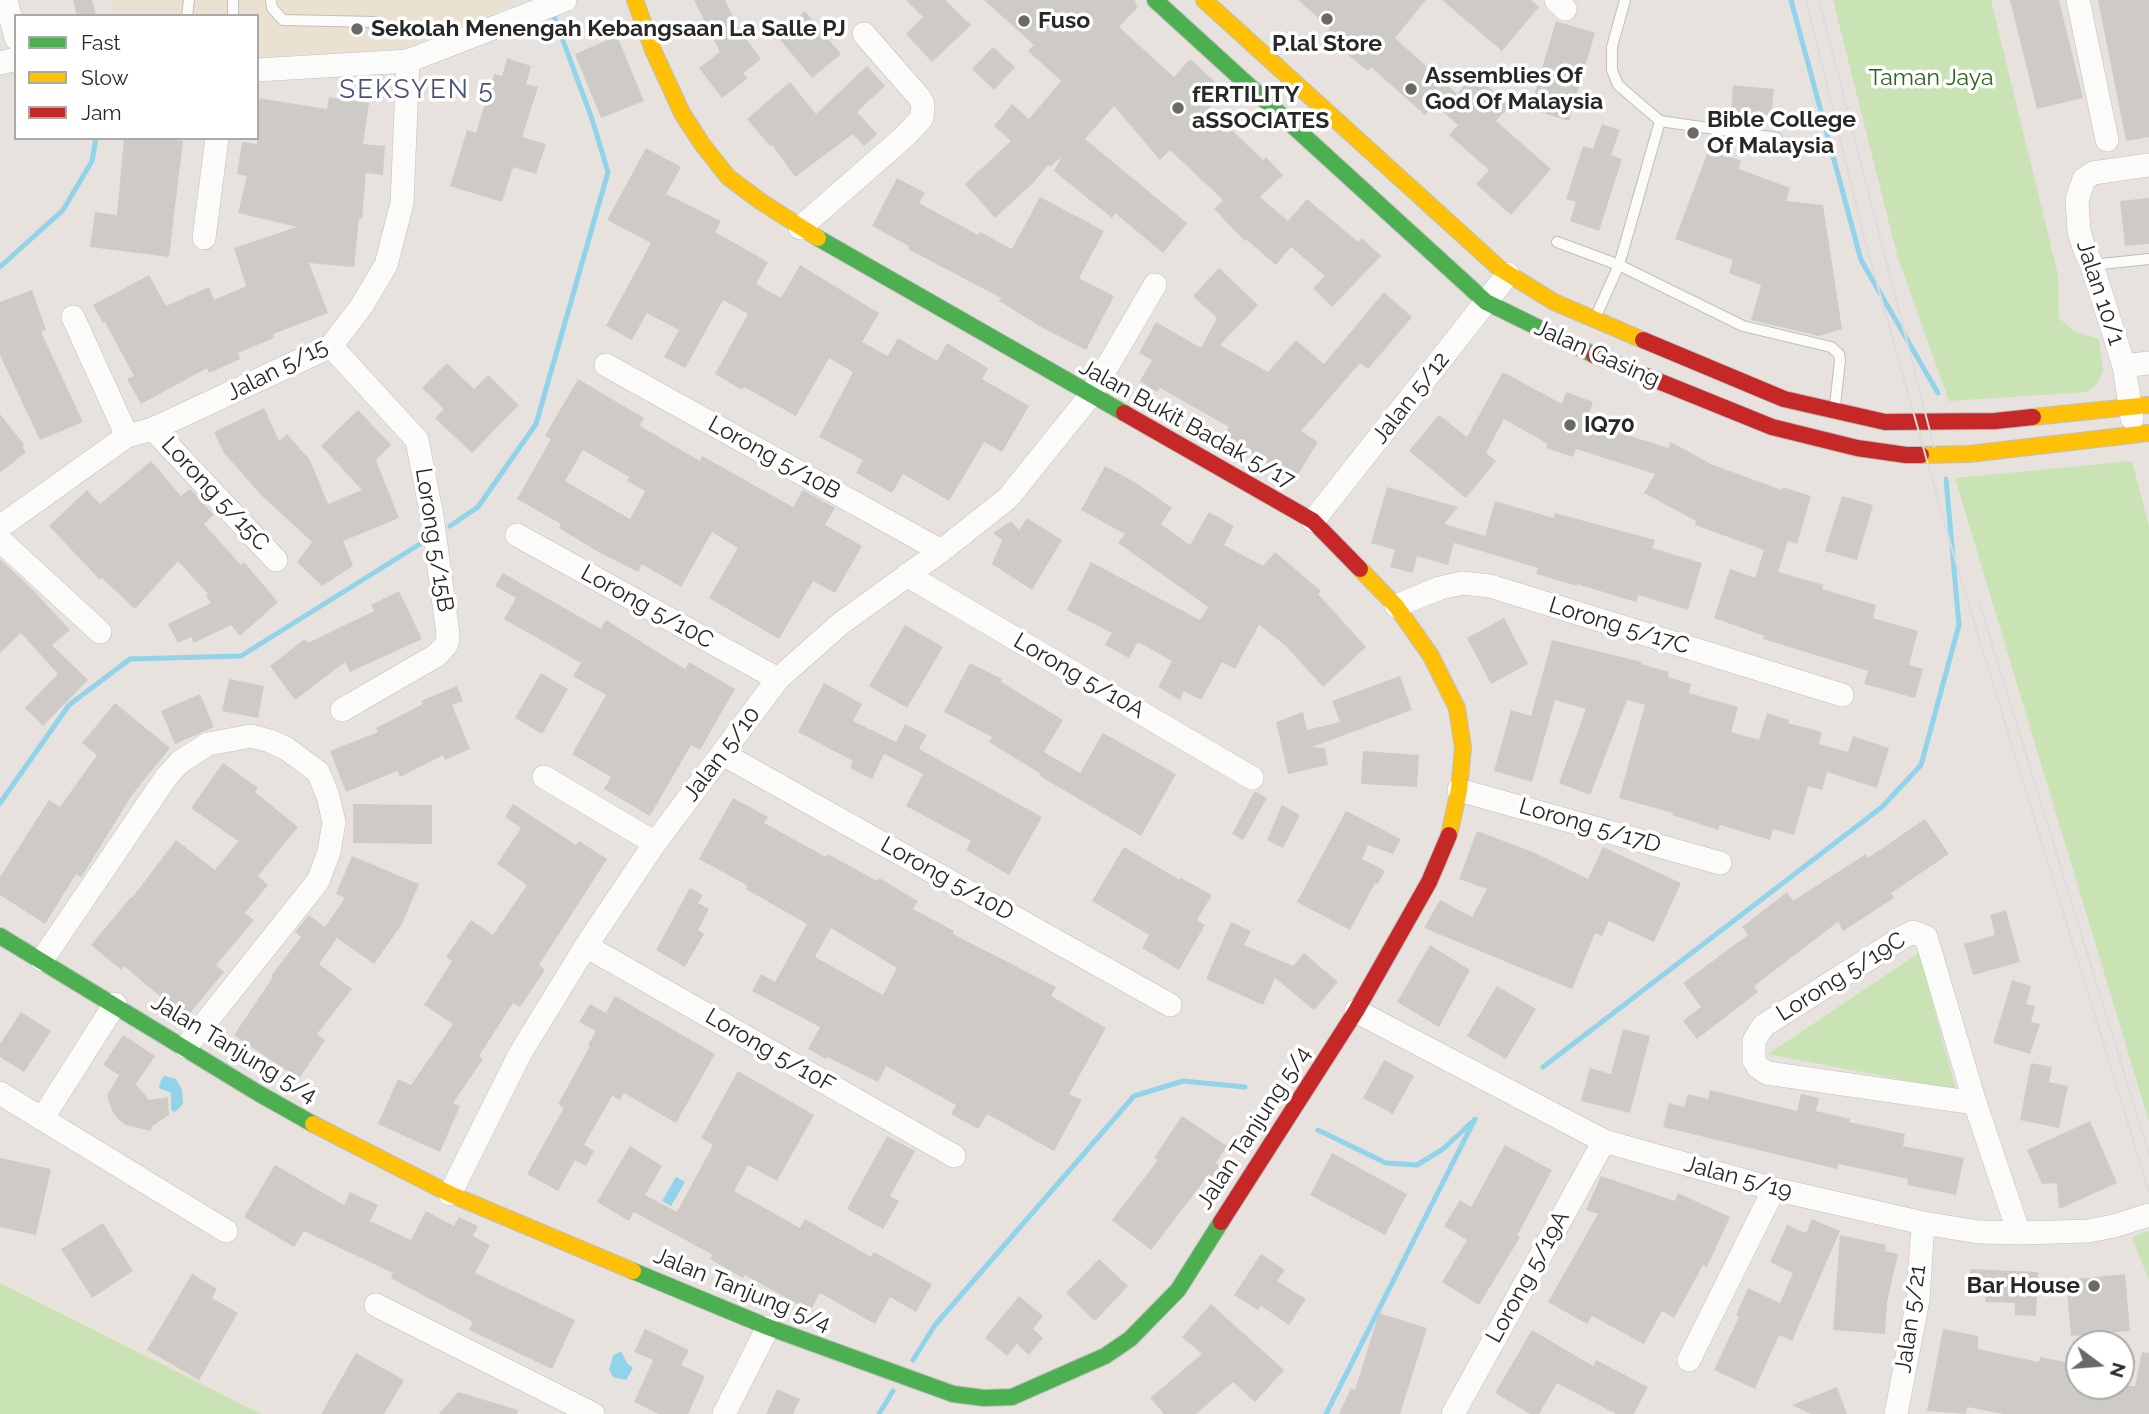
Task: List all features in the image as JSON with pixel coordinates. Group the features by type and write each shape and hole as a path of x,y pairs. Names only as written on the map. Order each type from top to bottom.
{"street":[{"path":"6,0 14,30"},
{"path":"259,70 408,61 565,0"},
{"name":"Jalan Bukit Badak 5/17","path":"635,0 658,63 682,113 702,144 729,177 800,228 1313,521 1396,606 1431,656 1457,708 1463,748 1459,790 1449,836 1429,882 1356,1011"},
{"name":"Jalan Gasing","path":"1155,0 1486,302 1582,350 1772,427 1857,448 1906,455 1945,455 2141,433"},
{"name":"Jalan Gasing","path":"1204,0 1508,274 1554,302 1784,399 1885,422 1995,421 2140,406"},
{"path":"2078,0 2106,140"},
{"path":"800,228 922,118 923,104 919,97 864,34"},
{"name":"Jalan 5/15","path":"0,527 127,436 153,429 331,346 361,307 386,265 402,203 408,61"},
{"path":"204,238 217,140"},
{"name":"Jalan 10/1","path":"2141,433 2140,406 2079,231 2077,200 2084,179 2094,173 2149,165"},
{"name":"Jalan 5/12","path":"1313,521 1508,274"},
{"name":"Jalan 5/10","path":"450,1194 521,1052 586,946 655,844 778,679 840,624 941,551 1008,498 1090,396 1155,285"},
{"path":"73,317 127,436"},
{"name":"Lorong 5/15B","path":"331,346 382,399 419,443 448,634 447,644 438,656 341,709"},
{"path":"2124,366 2149,363"},
{"name":"Lorong 5/10B","path":"606,365 941,551"},
{"name":"Lorong 5/15C","path":"153,429 276,559"},
{"name":"Lorong 5/10C","path":"517,535 778,679"},
{"path":"0,540 100,632"},
{"name":"Lorong 5/10A","path":"907,575 1252,778"},
{"name":"Lorong 5/17C","path":"1396,606 1440,588 1462,583 1490,586 1842,695"},
{"path":"42,960 167,776 180,762 208,744 250,736 287,749 318,772 328,796 334,822 329,852 318,881 186,1047"},
{"name":"Lorong 5/10D","path":"723,754 1170,1005"},
{"path":"544,777 655,844"},
{"name":"Lorong 5/17D","path":"1459,790 1720,863"},
{"name":"Lorong 5/19C","path":"1975,1103 1767,1073 1758,1067 1754,1060 1754,1041 1763,1026 1903,937 1917,932 1929,942 1975,1103 2019,1233"},
{"name":"Jalan Tanjung 5/4","path":"0,936 258,1093 450,1194 768,1327 953,1394 984,1398 1012,1406 1105,1356 1130,1339 1178,1290 1356,1011"},
{"name":"Lorong 5/10F","path":"586,946 954,1156"},
{"path":"42,1119 114,1004"},
{"name":"Jalan 5/19","path":"1356,1011 1604,1141 1774,1189 1923,1223 1979,1232 2088,1231 2149,1215"},
{"path":"0,1093 226,1231"},
{"name":"Lorong 5/19A","path":"1453,1414 1604,1141"},
{"path":"1689,1360 1774,1189"},
{"name":"Jalan 5/21","path":"1896,1414 1918,1300 1923,1223"},
{"path":"376,1305 593,1414"},
{"path":"724,1414 768,1327"}],"lane":[{"path":"271,0 272,8 283,20 376,22"},
{"path":"1625,0 1612,47 1612,70 1618,85 1660,121 1777,138"},
{"path":"1595,318 1619,265 1660,121"},
{"path":"1557,242 1619,265 1743,326 1835,350 1840,360 1834,412"},
{"path":"2092,265 2149,259"}],"shaded area":[{"name":"Sekolah Menengah Kebangsaan La Salle PJ","path":"111,0 517,0 430,43 383,49 259,57 259,14 115,14"}],"green space":[{"name":"Taman Jaya","path":"1833,0 1991,0 2058,275 2059,318 2074,331 2099,339 2103,371 2097,384 2086,392 1949,401 1897,255"},
{"path":"2132,461 2149,527 2149,1122 1955,478"},
{"path":"1919,953 1956,1090 1768,1054"},
{"path":"2149,1231 2149,1281 2132,1237"},
{"path":"0,1283 261,1414 0,1414"}],"water":[{"path":"164,1076 176,1079 182,1090 183,1104 175,1112 171,1110 171,1093 159,1088"},
{"path":"676,1177 685,1182 671,1206 662,1201"},
{"path":"621,1351 633,1368 626,1380 613,1377 609,1370 613,1356"}],"building":[{"path":"73,0 92,0 96,14 76,14"},
{"path":"694,0 725,0 739,29 761,59 743,73 748,78 722,98 699,68 720,52"},
{"path":"906,0 945,0 971,25 932,62 906,34 923,17"},
{"path":"984,0 1135,0 1137,8 1119,27 1174,77 1190,59 1225,91 1209,108 1263,160 1266,157 1283,175 1260,197 1288,221 1307,199 1358,242 1362,238 1381,256 1332,307 1313,288 1325,276 1291,247 1276,265 1245,241 1214,209 1223,200 1170,150 1160,160 1114,106 1085,139 1187,223 1163,253 1115,213 1112,218 1054,171 1062,156 1050,167 1048,165 1033,183 995,218 965,184 1011,141 994,126 1012,104 1029,119 1061,81 1028,51 1034,45"},
{"path":"1298,0 1426,0 1395,38 1457,94 1474,74 1510,106 1496,121 1551,169 1511,215 1476,184 1489,170 1449,135 1458,125 1434,104 1425,115 1371,67 1368,71 1324,35 1330,28"},
{"path":"1442,0 1531,0 1539,7 1502,51"},
{"path":"2010,0 2059,0 2083,98 2037,109"},
{"path":"2098,0 2149,0 2149,137 2126,141"},
{"path":"805,11 841,54 812,78 776,35"},
{"path":"1556,21 1595,33 1569,121 1530,109"},
{"path":"617,36 644,101 601,118 575,54"},
{"path":"993,47 1015,67 994,90 972,69"},
{"path":"507,58 531,66 526,84 538,87 522,137 546,144 536,174 513,167 502,202 450,186 467,130 476,133 494,74 502,76"},
{"path":"867,66 885,86 857,112 877,134 864,146 853,134 795,177 772,145 770,146 747,119 790,82 816,114"},
{"path":"1733,85 1774,89 1771,116 1731,112"},
{"path":"329,97 369,103 363,144 385,146 383,175 366,173 354,267 309,263 328,313 273,334 274,338 238,353 240,359 209,373 207,368 141,404 127,379 134,376 93,305 149,275 166,306 209,287 214,300 246,286 234,248 297,227 238,213 247,176 237,174 242,142 257,144 259,140 259,98 327,109"},
{"path":"1602,124 1620,130 1611,155 1622,159 1599,231 1570,221 1576,202 1566,199 1583,146 1593,149"},
{"path":"124,140 183,141 169,257 90,247 95,212 117,215"},
{"path":"646,148 681,167 666,194 721,221 715,232 768,262 756,284 781,298 800,265 879,313 862,342 888,356 898,338 937,361 947,343 988,368 982,379 1029,406 1002,452 984,442 949,501 903,474 892,493 856,473 863,460 819,437 853,372 829,358 796,416 715,374 748,314 723,300 685,368 664,357 679,330 647,313 632,340 606,326 651,243 607,220"},
{"path":"1709,149 1741,161 1739,169 1790,188 1786,201 1823,205 1842,329 1819,336 1751,320 1761,285 1729,273 1733,260 1675,239"},
{"path":"897,178 925,193 919,203 978,235 980,232 1012,249 1040,197 1104,231 1079,278 1114,296 1086,350 1043,328 999,301 1001,298 908,249 909,246 872,226"},
{"path":"2149,198 2149,244 2125,246 2120,201"},
{"path":"1219,268 1258,305 1220,345 1268,372 1296,340 1324,364 1384,292 1412,317 1368,369 1360,363 1301,431 1318,442 1294,481 1224,435 1229,427 1160,388 1157,392 1140,381 1152,360 1139,353 1156,322 1201,348 1217,318 1193,296"},
{"path":"32,290 46,330 41,332 83,422 40,440 0,355 0,302"},
{"path":"447,363 474,389 488,375 519,405 472,453 435,418 444,409 422,388"},
{"path":"1503,372 1562,404 1566,392 1593,402 1586,422 1668,448 1671,442 1713,465 1782,490 1783,487 1811,496 1797,544 1788,541 1778,572 1824,585 1822,589 1876,605 1873,618 1918,631 1909,665 1923,669 1915,698 1864,684 1868,671 1763,639 1764,636 1714,618 1730,569 1755,578 1764,550 1695,525 1696,521 1644,493 1655,474 1576,449 1573,457 1546,448 1548,444 1504,419 1486,453 1496,461 1466,498 1409,451 1439,415 1467,437"},
{"path":"578,379 644,418 640,426 700,461 702,456 793,507 803,490 835,508 825,525 862,546 835,593 813,581 779,639 709,598 738,548 712,532 681,587 642,564 638,572 595,550 559,528 561,524 517,499 551,439 545,436","holes":["583,450 629,477 627,481 645,491 630,519 565,481"]},
{"path":"264,408 279,441 287,434 310,460 328,504 362,490 321,446 358,410 391,445 376,460 399,518 343,541 353,566 322,586 297,562 312,542 262,496 224,453 214,432"},
{"path":"0,414 25,446 22,447 26,452 0,473"},
{"path":"151,461 181,496 190,489 214,515 204,524 241,565 244,562 278,602 240,636 231,625 194,643 191,637 178,643 168,624 211,603 206,596 208,594 178,561 135,609 102,578 100,580 49,526 87,490 100,504"},
{"path":"1105,466 1172,508 1161,524 1190,545 1209,512 1234,526 1224,545 1263,566 1275,552 1321,591 1318,594 1366,647 1323,687 1286,646 1259,625 1235,669 1222,662 1201,700 1184,691 1180,700 1158,687 1172,661 1138,642 1129,658 1105,645 1112,633 1067,610 1091,562 1200,620 1208,607 1118,543 1125,534 1081,510"},
{"path":"1387,487 1458,507 1444,524 1485,536 1495,501 1553,518 1555,513 1655,540 1652,548 1702,563 1688,610 1638,595 1636,602 1577,586 1536,574 1538,568 1454,543 1448,565 1417,556 1413,573 1390,567 1395,550 1371,543"},
{"path":"1842,496 1873,505 1857,560 1825,551"},
{"path":"1027,518 1062,540 1032,590 992,564 1002,540 993,533 1011,521 1019,530"},
{"path":"0,559 70,630 52,645 88,680 43,726 25,708 58,674 21,633 0,653"},
{"path":"503,573 601,629 606,620 685,669 689,662 735,689 700,750 691,745 650,816 604,789 611,777 572,754 606,695 573,676 581,663 504,619 516,598 495,586"},
{"path":"399,591 422,639 350,672 345,662 295,700 270,666 305,639 308,643 374,611 371,605"},
{"path":"1504,618 1528,664 1491,684 1467,638"},
{"path":"905,625 943,647 907,708 869,686"},
{"path":"1552,640 1642,662 1641,664 1669,672 1668,677 1691,684 1689,693 1738,707 1731,732 1759,740 1767,713 1789,720 1788,723 1822,732 1819,744 1848,752 1853,736 1889,748 1877,788 1827,772 1822,790 1808,786 1794,835 1773,829 1770,840 1720,825 1718,830 1672,815 1673,813 1619,798 1645,705 1627,700 1590,795 1559,783 1586,709 1555,700 1532,782 1494,771 1511,710 1531,716"},
{"path":"970,663 1002,679 1001,682 1063,720 1044,752 1080,773 1103,733 1176,774 1141,836 1040,776 1041,774 989,742 992,737 944,712"},
{"path":"541,673 568,689 542,734 515,718"},
{"path":"1400,676 1412,710 1312,747 1325,748 1328,765 1288,774 1276,722 1303,712 1307,730 1340,722 1332,701"},
{"path":"229,679 264,686 258,718 222,711"},
{"path":"824,683 862,704 853,721 896,742 905,724 927,735 919,749 1042,817 1009,875 966,850 971,841 906,806 923,774 884,754 872,779 850,768 853,761 798,732"},
{"path":"457,686 463,701 452,705 470,749 445,760 443,755 400,777 397,771 346,792 330,751 378,732 376,728 423,704 421,701"},
{"path":"200,694 214,727 175,744 161,711"},
{"path":"115,703 170,748 132,795 84,873 81,877 76,874 45,924 0,895 0,877 49,800 60,807 97,755 82,743"},
{"path":"1363,751 1419,755 1417,787 1361,784"},
{"path":"223,763 258,788 255,792 298,827 258,876 268,885 245,913 254,920 216,965 224,972 186,1018 124,966 121,970 91,945 132,898 176,840 215,870 237,843 238,841 191,808"},
{"path":"1255,791 1267,798 1243,840 1232,834"},
{"path":"733,798 768,817 764,823 826,857 828,854 877,881 879,878 918,901 913,909 954,931 953,934 1056,987 1051,996 1106,1028 1069,1094 1082,1100 1054,1151 987,1114 978,1129 951,1114 956,1105 886,1066 878,1082 808,1049 820,1027 752,991 761,974 775,982 807,924 746,889 748,886 699,859","holes":["831,928 897,968 883,995 815,957"]},
{"path":"353,804 432,805 432,844 353,843"},
{"path":"513,804 576,845 579,841 607,859 539,965 545,970 520,1007 513,1003 479,1056 483,1059 453,1103 460,1106 440,1152 378,1124 398,1079 411,1085 453,1024 424,1005 452,961 446,957 471,920 493,935 527,885 497,864 521,828 505,817"},
{"path":"1282,805 1300,815 1283,848 1267,840"},
{"path":"1346,811 1401,839 1393,854 1368,845 1362,859 1385,871 1378,884 1375,883 1350,930 1297,902"},
{"path":"1925,819 1949,854 1891,893 1894,898 1843,931 1838,922 1754,986 1758,992 1697,1039 1683,1021 1701,1007 1683,983 1748,935 1742,927 1787,892 1793,901 1866,854 1868,858"},
{"path":"1477,831 1533,852 1588,879 1603,847 1681,883 1654,942 1609,921 1602,936 1595,933 1572,989 1424,928 1440,900 1472,917 1487,889 1459,879"},
{"path":"1124,847 1180,880 1181,878 1212,895 1197,920 1205,925 1179,970 1142,948 1149,935 1092,901"},
{"path":"352,856 419,884 402,924 374,964 337,938 319,964 352,989 317,1034 325,1040 299,1079 234,1035 273,977 271,976 301,937 295,932 309,915 325,927 345,898 336,894"},
{"path":"690,888 703,895 698,903 709,909 698,930 704,934 685,967 656,950"},
{"path":"2006,910 2020,962 1973,975 1964,944 1995,935 1990,915"},
{"path":"1231,922 1251,931 1244,945 1293,966 1304,953 1338,982 1314,1010 1275,978 1263,1005 1206,979"},
{"path":"1430,945 1470,970 1439,1027 1397,1002"},
{"path":"2012,980 2031,986 2026,1004 2035,1006 2031,1022 2040,1024 2030,1054 1993,1043"},
{"path":"1497,986 1536,1009 1506,1059 1467,1036"},
{"path":"615,996 715,1054 676,1123 624,1093 620,1100 612,1096 584,1145 594,1151 586,1166 575,1160 558,1191 527,1174 564,1108 558,1104 596,1031 579,1022 590,1004 606,1013"},
{"path":"21,1012 51,1031 24,1072 0,1057 0,1044"},
{"path":"1623,1029 1650,1036 1630,1113 1581,1101 1590,1068 1611,1074"},
{"path":"123,1035 155,1056 136,1084 149,1100 168,1097 169,1115 152,1126 151,1131 126,1125 118,1119 112,1111 107,1095 119,1075 103,1065"},
{"path":"1384,1060 1414,1076 1393,1114 1363,1098"},
{"path":"2031,1063 2052,1067 2049,1082 2068,1086 2059,1128 2020,1120"},
{"path":"738,1071 814,1115 777,1181 748,1165 734,1191 800,1228 805,1219 871,1257 874,1252 932,1284 916,1312 890,1297 875,1324 820,1293 810,1311 745,1275 743,1278 710,1259 713,1255 634,1212 629,1221 597,1202 630,1146 662,1166 645,1195 677,1212 713,1145 701,1138"},
{"path":"1710,1090 1797,1111 1801,1094 1819,1098 1816,1111 1850,1119 1849,1122 1905,1134 1903,1146 1964,1158 1956,1195 1907,1185 1908,1179 1839,1164 1837,1169 1663,1127 1669,1103 1684,1107 1688,1094 1708,1099"},
{"path":"1182,1116 1227,1146 1216,1163 1226,1170 1217,1183 1207,1177 1151,1250 1112,1220 1158,1160 1154,1158"},
{"path":"2090,1121 2117,1183 2059,1209 2057,1183 2042,1184 2027,1150"},
{"path":"887,1136 915,1151 890,1196 899,1201 883,1229 847,1209"},
{"path":"1505,1145 1552,1170 1517,1236 1520,1237 1479,1305 1442,1282 1467,1240 1444,1226 1460,1200 1471,1207"},
{"path":"1332,1153 1407,1194 1385,1235 1310,1195"},
{"path":"0,1158 51,1169 36,1235 0,1227"},
{"path":"275,1165 344,1205 350,1192 378,1205 370,1221 411,1240 426,1211 454,1226 459,1217 478,1226 473,1236 490,1245 475,1273 575,1320 552,1369 469,1330 473,1322 391,1278 393,1273 304,1231 294,1247 244,1217"},
{"path":"1601,1176 1675,1201 1678,1193 1730,1217 1707,1267 1703,1265 1674,1318 1662,1311 1644,1344 1592,1316 1587,1324 1548,1302 1598,1214 1586,1210"},
{"path":"1812,1219 1840,1231 1792,1341 1779,1335 1755,1389 1714,1370 1739,1317 1736,1315 1748,1288 1780,1303 1793,1273 1770,1262 1787,1225 1806,1233"},
{"path":"103,1223 133,1271 92,1298 61,1249"},
{"path":"1840,1235 1886,1245 1885,1251 1898,1254 1887,1302 1885,1334 1833,1330"},
{"path":"1261,1254 1285,1270 1277,1281 1306,1299 1289,1325 1261,1306 1258,1310 1234,1295"},
{"path":"1099,1259 1128,1286 1095,1321 1066,1293"},
{"path":"1970,1269 2038,1272 2036,1316 2015,1315 2015,1303 1985,1302 1986,1295 1969,1295"},
{"path":"192,1274 217,1289 212,1298 238,1313 199,1380 147,1350"},
{"path":"2125,1274 2130,1330 2070,1330 2066,1280"},
{"path":"1019,1296 1043,1316 1033,1329 1043,1338 1029,1355 1017,1344 1007,1356 985,1338"},
{"path":"1211,1304 1284,1370 1255,1402 1233,1382 1196,1414 1164,1414 1150,1398 1202,1354 1182,1337"},
{"path":"1379,1313 1427,1328 1400,1414 1339,1414 1351,1388 1355,1390"},
{"path":"645,1329 689,1350 681,1365 705,1376 688,1414 659,1414 634,1402 653,1360 634,1352"},
{"path":"1943,1329 1978,1336 1978,1349 2039,1362 2040,1357 2065,1362 2065,1400 2135,1400 2142,1352 2149,1353 2149,1414 2003,1414 1967,1407 1966,1414 1927,1411"},
{"path":"1532,1330 1593,1366 1596,1360 1648,1387 1634,1414 1616,1414 1557,1383 1539,1414 1530,1414 1495,1393"},
{"path":"356,1353 404,1380 384,1414 321,1414"},
{"path":"1837,1387 1847,1414 1811,1414 1792,1405"},
{"path":"777,1389 800,1399 793,1414 766,1414"},
{"path":"458,1392 518,1410 517,1414 439,1414"}],"waterway":[{"path":"1791,0 1861,260 1938,393"},
{"path":"450,526 478,507 536,424 608,172 592,119 552,11"},
{"path":"0,267 63,210 92,161 96,140"},
{"path":"1543,1067 1882,807 1921,765 1959,625 1946,479"},
{"path":"0,803 69,705 130,659 241,656 423,542"},
{"path":"913,1360 935,1325 1134,1096 1183,1081 1245,1087"},
{"path":"1326,1414 1475,1119"},
{"path":"1318,1130 1386,1163 1417,1165 1443,1149 1471,1123"},
{"path":"879,1414 893,1391"}],"tram line":[{"path":"1806,0 1864,237 1953,553 2149,1192"},
{"path":"1819,0 1934,447"},
{"path":"1980,605 2149,1154"}],"traffic: fast":[{"path":"1155,0 1486,302 1594,355"},
{"path":"818,238 1124,413"},
{"path":"0,936 313,1124"},
{"path":"633,1271 768,1327 953,1394 984,1398 1012,1397 1105,1356 1130,1339 1178,1290 1221,1222"}],"traffic: slow":[{"path":"635,0 653,50 682,113 702,144 728,177 818,238"},
{"path":"1204,0 1499,268 1554,302 1643,340"},
{"path":"2033,417 2149,405"},
{"path":"1921,455 1969,454 2149,433"},
{"path":"1360,569 1396,606 1431,656 1457,708 1463,748 1459,790 1449,835"},
{"path":"313,1124 450,1194 633,1271"}],"traffic: jam":[{"path":"1643,340 1784,399 1885,422 1995,421 2033,417"},
{"path":"1594,355 1772,427 1857,448 1921,455"},
{"path":"1124,413 1313,521 1360,569"},
{"path":"1221,1222 1356,1011 1429,882 1449,835"}],"place":[{"name":"P.lal Store","path":"1327,19"},
{"name":"Fuso","path":"1024,21"},
{"name":"Sekolah Menengah Kebangsaan La Salle PJ","path":"357,29"},
{"name":"Assemblies Of God Of Malaysia","path":"1411,89"},
{"name":"fERTILITY aSSOCIATES","path":"1178,108"},
{"name":"Bible College Of Malaysia","path":"1693,133"},
{"name":"IQ70","path":"1570,425"},
{"name":"Bar House","path":"2094,1286"}],"district":[{"name":"SEKSYEN 5","path":"417,90"}]}
